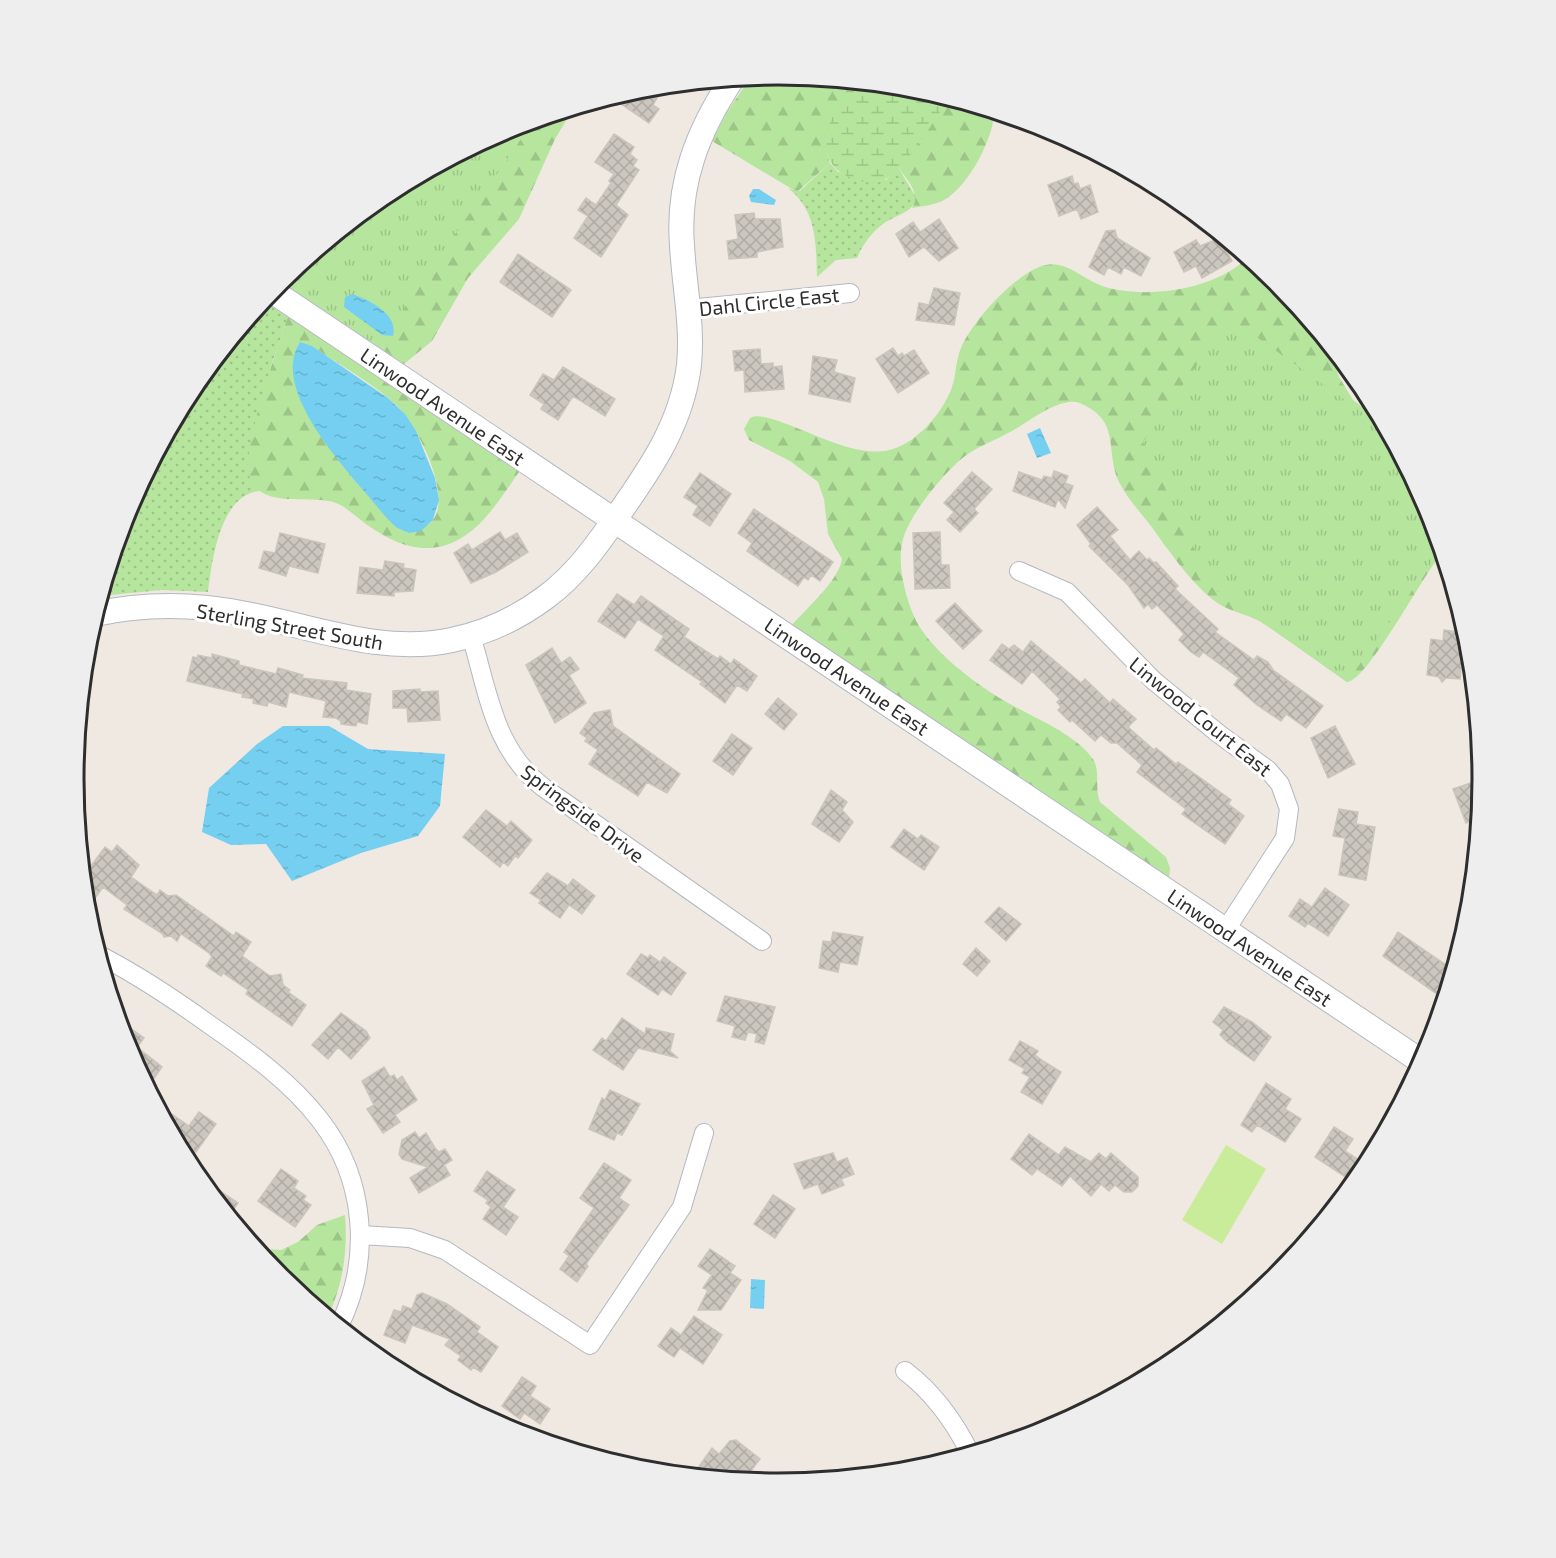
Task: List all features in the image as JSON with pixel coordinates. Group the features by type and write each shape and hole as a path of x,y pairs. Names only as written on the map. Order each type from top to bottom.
{"street":[{"name":"Sterling Street South","path":"105,613 153,606 205,608 243,613 364,641 390,644 431,643 471,635 519,615 559,587 585,559 658,456 678,413 689,365 688,309 681,228 684,186 700,135 728,87"},
{"name":"Dahl Circle East","path":"688,309 850,293"},
{"name":"Linwood Avenue East","path":"279,296 1414,1056"},
{"name":"Linwood Court East","path":"1019,571 1067,592 1154,681 1268,770 1280,784 1289,809 1285,838 1225,931"},
{"name":"Springside Drive","path":"471,635 499,731 519,767 544,788 762,941"},
{"path":"108,961 177,1001 224,1034 284,1082 310,1108 331,1135 346,1164 356,1194 361,1235 355,1284 342,1319"},
{"path":"361,1235 410,1238 445,1250 590,1345 682,1207 704,1133"},
{"path":"905,1371 940,1404 966,1447"}],"green space":[{"path":"745,86 823,86 848,89 828,131 827,152 830,163 797,192 712,141 727,112"},
{"path":"848,89 913,98 944,106 900,167 881,182 867,182 845,175 834,166 828,156 826,144 828,131 838,105"},
{"path":"943,105 993,120 990,135 978,161 962,184 944,200 912,208 915,203 914,192 898,167"},
{"path":"567,118 555,139 519,219 468,278 432,341 404,364 288,287 329,250 484,151 512,138"},
{"path":"525,133 378,346 288,287 320,257 392,202 471,157"},
{"path":"830,163 838,172 886,180 898,167 917,199 907,211 887,221 875,231 857,258 836,260 817,277 815,240 810,218 805,207 789,189 800,191"},
{"path":"1241,262 1269,288 1300,321 1336,367 1339,377 1353,400 1365,409 1379,432 1400,472 1419,513 1436,561 1368,665 1356,677 1347,682 1272,629 1255,619 1223,606 1203,591 1179,564 1126,494 1115,471 1108,429 1103,420 1096,412 1078,402 1061,404 1046,410 960,460 920,506 908,527 902,545 901,565 907,596 913,614 929,640 941,653 984,688 1066,735 1085,750 1095,764 1100,802 1166,857 1170,868 1169,878 792,625 829,585 842,559 828,534 824,499 818,482 790,461 749,440 744,429 750,418 761,417 855,449 875,451 893,449 921,432 944,404 953,384 959,352 983,314 1005,291 1039,267 1056,265 1064,267 1102,286 1138,292 1159,292 1199,284"},
{"path":"271,305 288,317 271,366 249,460 249,474 261,491 247,495 236,503 227,516 212,563 208,592 162,590 109,595 137,513 177,432 227,357"},
{"path":"288,317 519,472 479,525 458,540 446,545 434,548 412,547 381,534 336,503 325,500 275,497 264,494 255,487 249,476 250,445 262,398","holes":["300,343 312,346 389,398 415,430 430,462 436,479 438,495 438,509 433,520 425,527 409,533 397,528 341,463 293,361"]},
{"path":"1230,318 1370,418 1400,472 1419,513 1436,558 1347,682 1213,588 1143,442"},
{"path":"1226,1145 1266,1169 1222,1244 1182,1220"},
{"path":"345,1215 346,1241 343,1267 331,1310 267,1249 281,1250 298,1242 317,1225"}],"water":[{"path":"753,189 759,189 776,200 774,205 751,202 749,196"},
{"path":"352,294 374,304 387,315 394,328 393,336 382,335 344,307 345,297"},
{"path":"300,342 312,346 388,398 405,414 416,431 435,478 439,500 433,520 421,531 409,533 392,524 338,460 311,421 300,400 294,379 293,360"},
{"path":"1040,428 1051,453 1037,458 1027,434"},
{"path":"283,726 329,726 368,749 445,754 440,806 418,836 361,853 292,881 266,844 231,845 202,832 209,788 257,744"},
{"path":"751,1279 765,1280 764,1309 750,1308"}],"building":[{"path":"654,96 657,98 653,105 659,109 649,123 620,104"},
{"path":"614,134 634,147 630,154 637,160 633,166 639,170 616,205 628,215 601,257 574,238 588,216 578,210 586,198 596,205 611,183 609,181 614,174 595,162"},
{"path":"1072,176 1074,184 1078,183 1080,189 1090,185 1098,212 1081,219 1077,209 1059,216 1048,185"},
{"path":"754,213 755,219 780,219 783,247 757,252 757,257 729,259 727,241 738,239 735,215"},
{"path":"939,219 958,248 939,261 924,247 909,257 896,234 913,222 920,232"},
{"path":"1115,230 1117,238 1150,258 1141,276 1124,267 1121,274 1108,267 1104,275 1089,267 1106,231"},
{"path":"1196,240 1200,246 1215,240 1226,249 1232,261 1202,278 1196,266 1184,272 1174,252"},
{"path":"518,254 571,290 552,317 500,282"},
{"path":"934,288 960,293 954,325 916,320 919,303 929,305"},
{"path":"893,348 898,356 902,353 904,356 914,350 929,373 898,393 876,359"},
{"path":"760,349 761,364 773,363 773,367 782,366 784,389 745,392 744,370 735,371 733,351"},
{"path":"813,356 837,360 834,372 855,378 850,402 809,394"},
{"path":"563,367 615,399 605,416 573,396 558,420 541,409 544,404 530,395 543,374 554,380"},
{"path":"1054,471 1068,476 1065,483 1073,486 1065,508 1058,499 1055,507 1013,491 1019,472 1042,480 1044,476 1052,478"},
{"path":"972,472 992,489 974,509 978,513 960,532 947,520 954,512 944,503"},
{"path":"700,473 731,494 710,526 693,515 698,506 684,497"},
{"path":"1097,507 1118,530 1110,536 1130,560 1139,551 1147,560 1149,558 1154,563 1156,562 1178,586 1175,589 1218,629 1215,632 1254,660 1257,656 1268,662 1273,670 1323,706 1306,728 1286,714 1281,721 1257,705 1234,685 1239,678 1203,652 1199,657 1191,652 1179,640 1184,634 1157,605 1152,609 1148,604 1144,608 1128,585 1089,546 1091,544 1077,525"},
{"path":"754,509 833,562 820,581 811,575 808,580 804,577 798,586 747,551 752,543 738,533"},
{"path":"500,532 505,540 517,533 528,552 496,572 471,583 454,553 468,544 472,550"},
{"path":"940,532 941,565 949,565 950,588 915,589 913,533"},
{"path":"280,533 325,544 318,573 289,566 286,576 259,568 264,551 275,553"},
{"path":"385,561 404,564 403,568 416,570 413,591 394,592 394,596 357,593 360,567 383,570"},
{"path":"617,594 634,605 641,596 689,629 684,637 718,659 720,656 731,664 734,659 757,676 747,691 737,685 725,703 700,684 702,682 655,650 664,636 638,619 625,638 598,621"},
{"path":"955,603 982,631 963,649 936,621"},
{"path":"1444,630 1456,632 1462,662 1460,679 1446,678 1442,682 1439,677 1427,675 1431,639 1443,641"},
{"path":"1031,641 1081,683 1085,679 1110,703 1113,699 1136,719 1128,727 1154,750 1156,748 1176,764 1178,762 1231,800 1228,804 1244,816 1225,844 1182,814 1186,809 1137,772 1142,765 1117,743 1111,743 1101,735 1095,741 1072,720 1070,722 1058,710 1061,707 1057,702 1060,699 1032,671 1022,684 990,660 1002,644 1009,649 1014,645 1023,652"},
{"path":"552,648 561,663 570,657 579,669 569,675 586,703 555,723 526,665"},
{"path":"212,654 239,661 239,665 276,674 278,668 303,675 302,678 347,683 346,690 371,694 367,724 357,722 356,726 341,724 341,721 336,718 323,717 326,701 289,692 286,707 268,702 267,706 253,703 254,699 242,697 243,694 187,681 193,657 197,658 198,655 212,658"},
{"path":"420,689 420,692 438,691 440,720 408,722 407,708 393,708 393,691"},
{"path":"778,698 797,714 784,730 765,714"},
{"path":"610,710 613,726 680,774 667,793 647,782 638,796 589,764 598,750 585,741 587,738 580,733 594,713"},
{"path":"1335,726 1355,764 1328,778 1311,738"},
{"path":"732,734 752,748 733,775 713,761"},
{"path":"1472,782 1471,821 1466,823 1453,789"},
{"path":"831,790 847,802 842,810 853,822 839,842 812,824"},
{"path":"1339,809 1358,812 1356,824 1375,827 1366,880 1339,875 1345,838 1333,836"},
{"path":"486,810 507,826 511,821 532,840 518,858 515,856 508,866 503,862 500,867 463,837"},
{"path":"904,829 918,839 921,835 939,847 924,870 891,847"},
{"path":"117,845 139,865 131,877 157,895 160,890 168,896 176,895 234,936 236,932 251,942 242,956 270,976 281,974 283,985 290,990 288,992 306,1005 292,1026 246,994 248,990 223,973 221,976 206,966 212,957 209,953 181,934 177,941 171,936 164,937 163,934 124,909 127,905 103,887 95,899 90,868 105,847 112,852"},
{"path":"547,873 568,886 573,879 595,896 582,914 569,905 560,918 539,903 541,900 530,893"},
{"path":"1325,888 1349,905 1328,936 1308,923 1305,927 1289,916 1300,899 1312,907"},
{"path":"999,907 1021,924 1006,941 985,922"},
{"path":"833,932 863,937 857,965 840,962 838,972 819,968 823,941 831,942"},
{"path":"1398,932 1446,965 1437,994 1383,956"},
{"path":"976,948 990,961 977,976 963,964"},
{"path":"641,954 648,958 650,955 660,962 664,957 686,973 671,995 662,989 658,995 627,974"},
{"path":"725,996 775,1007 764,1044 755,1042 757,1034 748,1032 745,1040 732,1037 735,1026 717,1021"},
{"path":"1224,1007 1252,1022 1271,1037 1254,1061 1220,1035 1223,1030 1213,1022"},
{"path":"341,1013 366,1031 370,1038 351,1059 338,1047 328,1059 312,1045"},
{"path":"622,1018 645,1034 646,1028 674,1034 670,1051 678,1058 638,1048 623,1070 593,1050 602,1038 606,1041"},
{"path":"131,1029 144,1038 138,1046"},
{"path":"1020,1041 1038,1051 1035,1055 1061,1072 1042,1104 1021,1092 1030,1077 1022,1073 1025,1069 1009,1060"},
{"path":"138,1048 162,1067 153,1080"},
{"path":"384,1067 390,1077 394,1075 397,1080 402,1076 417,1100 395,1115 400,1122 383,1133 367,1109 374,1105 362,1081"},
{"path":"1266,1083 1291,1099 1285,1109 1301,1119 1285,1142 1257,1125 1252,1132 1241,1125"},
{"path":"610,1090 640,1104 622,1135 617,1133 614,1140 589,1129 602,1098 605,1100"},
{"path":"199,1112 216,1124 196,1152 191,1149 170,1113 189,1126"},
{"path":"1334,1127 1353,1139 1345,1151 1358,1160 1346,1177 1315,1157"},
{"path":"415,1132 419,1138 426,1133 435,1148 439,1152 445,1149 452,1160 444,1165 450,1175 419,1193 410,1178 428,1167 402,1159 399,1154 402,1140"},
{"path":"1029,1134 1059,1155 1065,1147 1091,1162 1099,1153 1106,1159 1111,1153 1138,1177 1138,1186 1132,1192 1124,1192 1115,1185 1109,1191 1101,1184 1091,1196 1070,1176 1062,1186 1037,1169 1032,1175 1011,1159"},
{"path":"833,1153 837,1162 847,1158 854,1174 841,1179 844,1185 822,1194 818,1184 804,1189 794,1164"},
{"path":"604,1163 631,1180 619,1198 629,1205 586,1264 588,1266 577,1282 560,1269 569,1256 564,1252 594,1208 580,1198"},
{"path":"281,1169 298,1181 294,1188 306,1196 303,1200 311,1205 295,1227 258,1201"},
{"path":"487,1171 515,1190 503,1207 518,1217 506,1235 483,1219 491,1207 486,1203 488,1200 474,1191"},
{"path":"219,1190 238,1203 234,1209"},
{"path":"773,1195 795,1209 775,1238 754,1224"},
{"path":"710,1249 735,1266 730,1273 741,1280 721,1310 698,1310 708,1290 703,1288 712,1275 698,1266"},
{"path":"422,1293 447,1304 480,1327 477,1332 498,1347 481,1372 473,1367 471,1370 458,1360 461,1356 445,1345 450,1339 412,1325 405,1343 384,1335 394,1310 401,1312 403,1306 412,1309 417,1295"},
{"path":"694,1316 722,1335 703,1364 680,1348 674,1357 658,1346 671,1328 681,1335"},
{"path":"522,1377 536,1386 530,1396 550,1409 540,1424 524,1413 520,1419 502,1406"},
{"path":"736,1440 760,1459 750,1472 698,1468 712,1448 719,1454 730,1441"}]}
